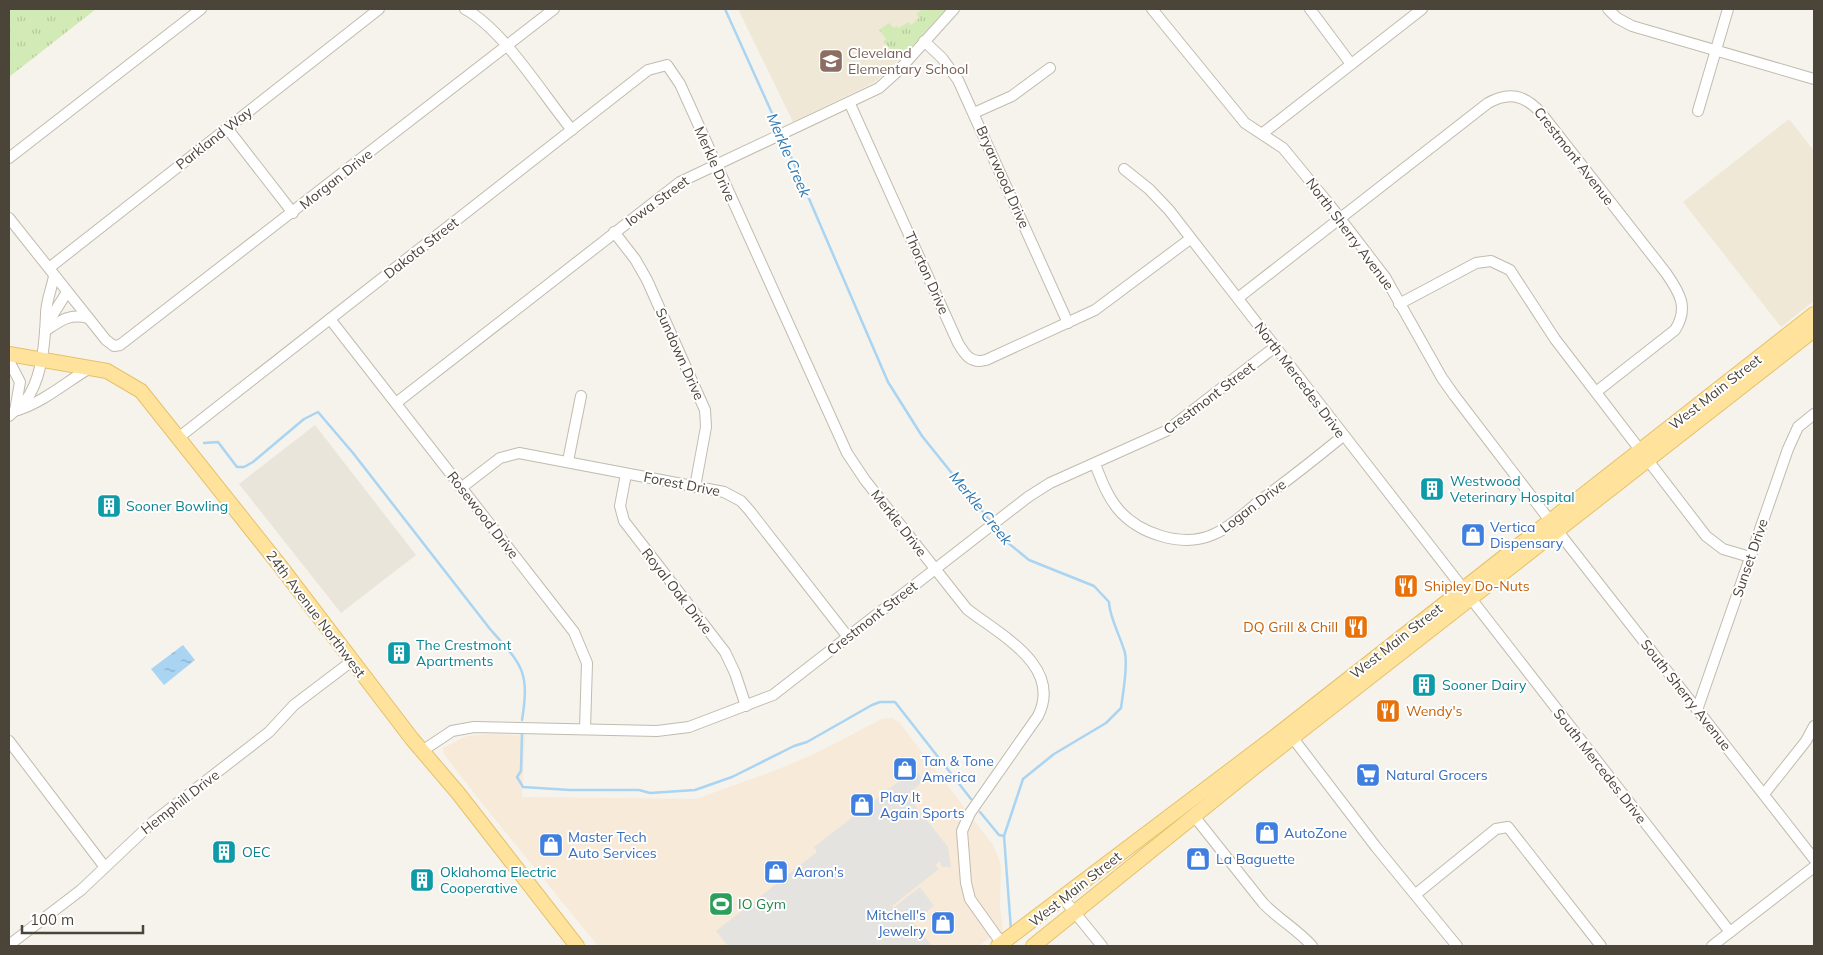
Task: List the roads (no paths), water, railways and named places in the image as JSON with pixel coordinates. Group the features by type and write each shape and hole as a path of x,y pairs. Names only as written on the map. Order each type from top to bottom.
{"main road":[{"name":"West Main Street","path":"1644,455 1814,314"},
{"name":"West Main Street","path":"1002,944 1466,594 1644,455 1814,330"},
{"name":"24th Avenue Northwest","path":"9,354 90,368 119,376 141,391 577,946"},
{"name":"West Main Street","path":"1033,946 1466,594"}],"street":[{"path":"9,158 201,9"},
{"name":"Parkland Way","path":"52,272 227,128 379,9"},
{"path":"465,9 480,18 506,46 572,130"},
{"name":"Morgan Drive","path":"88,318 110,344 118,346 129,340 554,9"},
{"name":"Iowa Street","path":"396,403 680,182 715,164 850,104 888,81 954,9"},
{"name":"North Sherry Avenue","path":"1152,9 1245,123 1263,133 1292,156 1380,271 1442,378 1554,525"},
{"path":"1310,9 1351,64"},
{"path":"1263,133 1422,9"},
{"path":"1608,9 1617,18 1632,26 1814,79"},
{"path":"1698,111 1728,9"},
{"name":"Bryarwood Drive","path":"924,41 936,50 951,68 974,113 1068,323"},
{"name":"Dakota Street","path":"178,438 648,70 667,65"},
{"name":"Merkle Drive","path":"667,65 680,84 847,453 870,486 967,608 1027,656 1044,683 1045,700 1038,716 970,813 962,831 966,883 970,899 1002,944"},
{"path":"974,113 1012,96 1050,68"},
{"name":"Crestmont Avenue","path":"1238,298 1488,103 1500,97 1513,95 1533,104 1666,273 1682,299 1682,317 1675,330 1596,392"},
{"name":"Thorton Drive","path":"850,104 966,356 977,362 986,360 1068,323"},
{"path":"227,128 293,213"},
{"name":"North Mercedes Drive","path":"1124,169 1157,197 1238,298 1466,594"},
{"path":"9,218 88,318"},
{"name":"Sundown Drive","path":"614,232 635,259 647,280 705,410 706,427 695,487"},
{"path":"1068,323 1095,310 1118,295 1190,239"},
{"path":"1400,304 1468,266 1483,261 1498,263 1516,276 1548,328 1712,542 1723,549 1750,558"},
{"path":"12,414 30,395 41,360 52,272"},
{"path":"46,328 67,292"},
{"path":"46,328 68,316 78,315 88,318"},
{"name":"Rosewood Drive","path":"330,319 580,642 587,662 585,729"},
{"name":"Crestmont Street","path":"422,751 443,735 459,728 680,730 773,695 1001,517 1050,484 1166,432 1275,347"},
{"path":"9,361 20,382 12,414"},
{"path":"12,414 39,402 61,385 90,368"},
{"path":"568,461 581,396"},
{"name":"Sunset Drive","path":"1698,710 1795,432 1814,414"},
{"name":"Logan Drive","path":"1095,464 1109,495 1124,515 1142,528 1154,533 1176,539 1195,540 1212,535 1234,522 1343,436"},
{"name":"Forest Drive","path":"462,488 507,455 519,453 724,492 741,501 848,637"},
{"name":"Royal Oak Drive","path":"626,474 620,506 624,522 725,652 735,673 746,706"},
{"name":"South Sherry Avenue","path":"1554,525 1814,859"},
{"name":"South Mercedes Drive","path":"1466,594 1730,932"},
{"name":"Hemphill Drive","path":"9,945 81,890 104,866 153,822 273,729 294,705 352,661"},
{"path":"1764,794 1806,741 1814,726"},
{"path":"1292,737 1373,844 1457,946"},
{"path":"9,741 104,866"},
{"path":"1194,816 1263,903 1273,913 1294,928 1312,946"},
{"path":"1416,894 1496,829 1508,827 1601,946"},
{"path":"1712,946 1814,867"},
{"path":"1063,898 1102,946"}],"water":[{"path":"183,645 195,660 164,685 151,669"}],"waterway":[{"name":"Merkle Creek","path":"725,9 780,131"},
{"name":"Merkle Creek","path":"782,136 888,382 922,436 991,522"},
{"path":"204,443 218,442 237,467 244,467 253,462 304,419 318,412 353,453 516,661 524,679 525,690 522,720"},
{"name":"Merkle Creek","path":"994,526 1007,542 1029,560 1094,586 1109,602 1111,614 1126,659 1121,708 1106,723 1054,754 1023,779 1004,836 1011,930"},
{"path":"522,733 521,771 517,777 523,787 570,790 639,790 650,793 695,790 732,777 794,746 807,742 872,705 880,702 895,702 971,799"},
{"path":"980,812 999,835 1004,836"}],"place":[{"name":"Cleveland Elementary School","path":"831,61"},
{"name":"Westwood Veterinary Hospital","path":"1432,489"},
{"name":"Sooner Bowling","path":"109,506"},
{"name":"Vertica Dispensary","path":"1473,535"},
{"name":"Shipley Do-Nuts","path":"1406,586"},
{"name":"DQ Grill & Chill","path":"1356,627"},
{"name":"The Crestmont Apartments","path":"399,653"},
{"name":"Sooner Dairy","path":"1424,685"},
{"name":"Wendy's","path":"1388,711"},
{"name":"Tan & Tone America","path":"905,769"},
{"name":"Natural Grocers","path":"1368,775"},
{"name":"Play It Again Sports","path":"862,805"},
{"name":"AutoZone","path":"1267,833"},
{"name":"Master Tech Auto Services","path":"551,845"},
{"name":"OEC","path":"224,852"},
{"name":"La Baguette","path":"1198,859"},
{"name":"Aaron's","path":"776,872"},
{"name":"Oklahoma Electric Cooperative","path":"422,880"},
{"name":"IO Gym","path":"721,904"},
{"name":"Mitchell's Jewelry","path":"943,923"}]}
